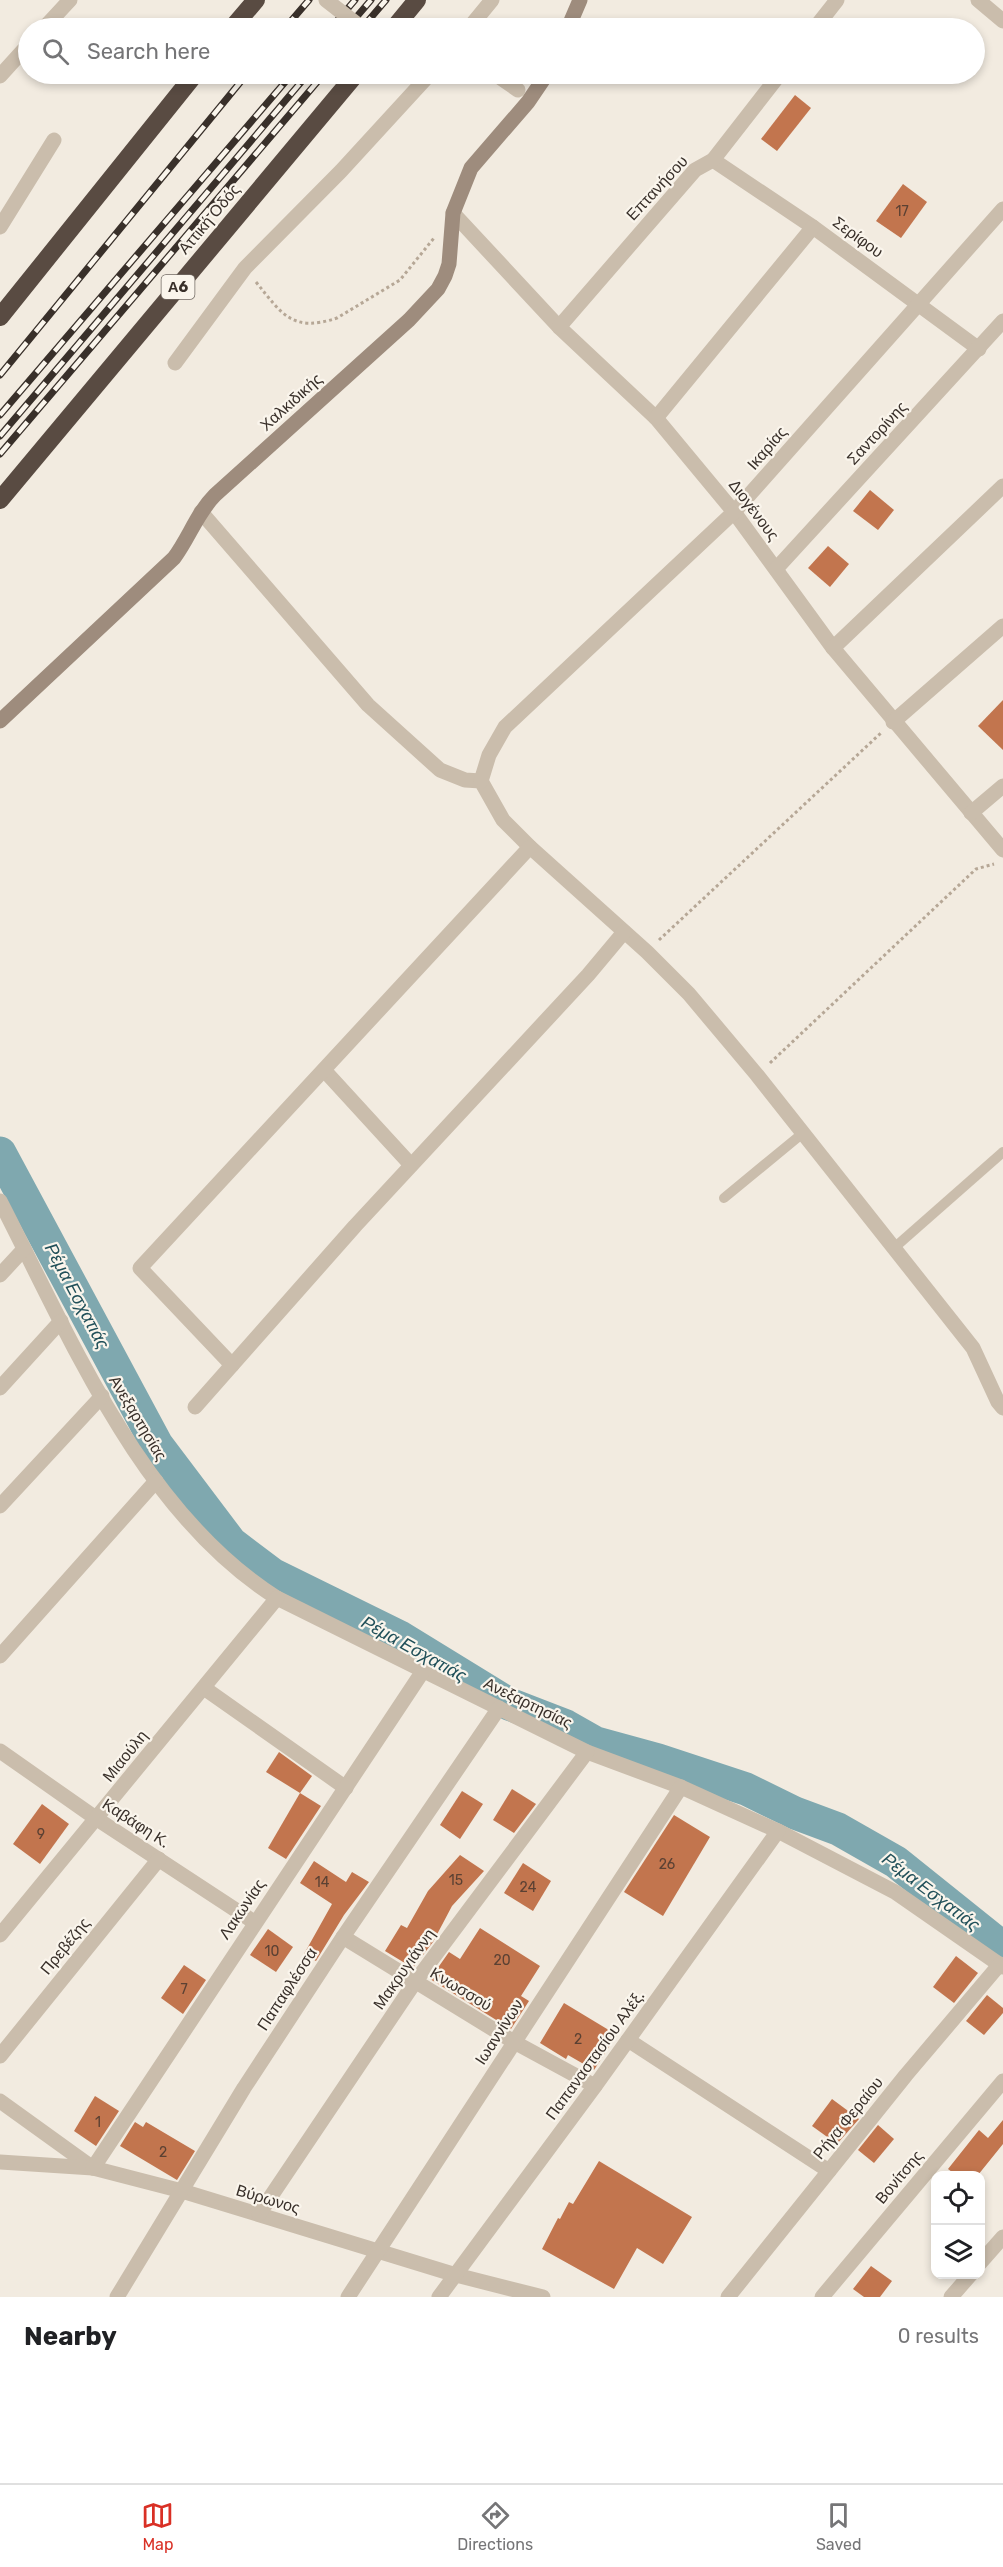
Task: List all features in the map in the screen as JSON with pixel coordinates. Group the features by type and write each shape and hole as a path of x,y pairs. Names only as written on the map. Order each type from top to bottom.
{"highway":[{"path":"241,18 256,0"},
{"path":"402,18 417,0"},
{"path":"0,317 187,84"},
{"name":"Αττική Οδός","path":"0,500 348,84"}],"street":[{"path":"53,18 70,0"},
{"path":"326,0 349,18"},
{"path":"477,18 492,0"},
{"path":"572,18 580,0"},
{"path":"823,18 837,0"},
{"path":"978,0 1003,21"},
{"path":"0,76 18,56"},
{"path":"175,363 245,268 341,171 421,84"},
{"path":"509,84 518,90"},
{"name":"Χαλκιδικής","path":"0,721 174,558 201,512 215,495 409,320 438,289 449,264 453,213 471,168 528,102 540,84"},
{"name":"Επτανήσου","path":"559,327 695,170 713,160 772,84"},
{"path":"0,227 54,140"},
{"name":"Σερίφου","path":"713,160 813,227 979,349"},
{"name":"Ικαρίας","path":"482,782 489,755 505,727 734,512 1003,209"},
{"name":"Διογένους","path":"453,213 559,327 657,418 734,512 833,648 1003,850"},
{"path":"657,418 813,227"},
{"name":"Σαντορίνης","path":"776,569 1003,321"},
{"path":"833,648 1003,486"},
{"path":"201,512 368,705 440,770 465,780 482,782 503,820 530,848 646,952 689,994 757,1075 973,1348 1003,1408"},
{"path":"893,722 1003,626"},
{"path":"971,813 1003,786"},
{"path":"232,1365 140,1268 530,848"},
{"path":"195,1407 411,1165 588,975 624,932"},
{"path":"324,1070 411,1165"},
{"name":"Ανεξαρτησίας","path":"0,1202 102,1396 156,1481 215,1551 244,1576 277,1598 587,1752 681,1787 778,1831 895,1892 1001,1966"},
{"path":"0,1275 24,1249"},
{"path":"0,1388 61,1321"},
{"path":"0,1506 102,1396"},
{"path":"0,1656 156,1481"},
{"name":"Μιαούλη","path":"0,1935 277,1598"},
{"name":"Λακωνίας","path":"93,2168 423,1671"},
{"path":"204,1688 346,1788"},
{"name":"Παπαφλέσσα","path":"117,2297 243,2088 499,1708"},
{"name":"Καβάφη Κ.","path":"0,1751 97,1819 255,1922"},
{"name":"Μακρυγιάννη","path":"258,2214 415,1982 587,1752"},
{"name":"Ιωαννίνων","path":"348,2297 681,1787"},
{"name":"Παπαναστασίου Αλέξ.","path":"439,2297 595,2086 778,1831"},
{"name":"Πρεβέζης","path":"0,2056 159,1859"},
{"name":"Κνωσσού","path":"343,1937 514,2042 595,2086"},
{"name":"Ρήγα Φεραίου","path":"728,2297 829,2171 1001,1966"},
{"path":"628,2040 829,2171"},
{"name":"Βονίτσης","path":"822,2297 1003,2081"},
{"name":"Βύρωνος","path":"0,2101 93,2168 182,2191 456,2275 543,2297"},
{"path":"0,2162 93,2168"},
{"path":"985,2258 1003,2237"},
{"path":"951,2297 967,2279"}],"lane":[{"path":"724,1198 803,1133"},
{"path":"894,1248 1003,1152"}],"path":[{"path":"245,268 289,320 302,324 328,321 337,318 400,280 453,213"},
{"path":"646,952 893,722"},
{"path":"757,1075 976,869 1003,861"}],"building":[{"path":"795,95 811,108 777,151 761,139"},
{"path":"903,184 927,202 901,238 876,221"},
{"path":"870,490 894,510 878,530 853,511"},
{"path":"828,546 849,564 830,587 808,568"},
{"path":"1003,700 1003,750 978,726"},
{"path":"279,1752 312,1776 300,1793 266,1772"},
{"path":"512,1789 536,1804 514,1833 493,1820"},
{"path":"462,1791 483,1804 460,1839 440,1825"},
{"path":"300,1793 321,1806 286,1859 268,1848"},
{"path":"42,1804 69,1824 40,1864 13,1844"},
{"path":"674,1815 710,1837 663,1916 624,1892"},
{"path":"460,1855 484,1871 452,1906 433,1942 413,1968 385,1951 401,1925 407,1928 428,1891"},
{"path":"314,1861 346,1882 352,1872 369,1882 344,1915 316,1961 304,1954 332,1904 300,1883"},
{"path":"523,1863 551,1881 533,1911 504,1893"},
{"path":"480,1928 540,1966 521,1996 529,2001 511,2029 430,1979 449,1952 460,1959"},
{"path":"268,1929 293,1947 276,1972 250,1955"},
{"path":"956,1956 978,1973 954,2003 933,1987"},
{"path":"184,1965 206,1980 183,2014 161,1998"},
{"path":"987,1995 1003,2008 1003,2013 984,2035 966,2021"},
{"path":"564,2003 617,2035 594,2070 568,2055 566,2059 540,2043"},
{"path":"95,2096 119,2111 96,2146 74,2131"},
{"path":"832,2099 859,2119 837,2144 812,2126"},
{"path":"1003,2120 1003,2144 981,2171 951,2171 948,2169 979,2130 988,2138"},
{"path":"135,2122 143,2127 146,2122 195,2151 177,2180 120,2146"},
{"path":"878,2125 894,2139 874,2163 858,2150"},
{"path":"599,2161 692,2217 663,2264 637,2248 614,2289 542,2249 558,2218 560,2219 569,2202 573,2204"},
{"path":"871,2266 892,2281 880,2297 864,2297 853,2289"}],"waterway":[{"name":"Ρέμα Εσχατιάς","path":"0,1153 157,1445 231,1543 272,1574 400,1637 509,1704 566,1726 596,1743 658,1760 746,1789 795,1813 838,1829 896,1862 1003,1948"}],"railway":[{"path":"294,18 309,0"},
{"path":"340,18 355,0"},
{"path":"356,18 371,0"},
{"path":"371,18 386,0"},
{"path":"0,375 239,84"},
{"path":"0,415 283,84"},
{"path":"0,436 299,84"},
{"path":"0,454 315,84"}]}
